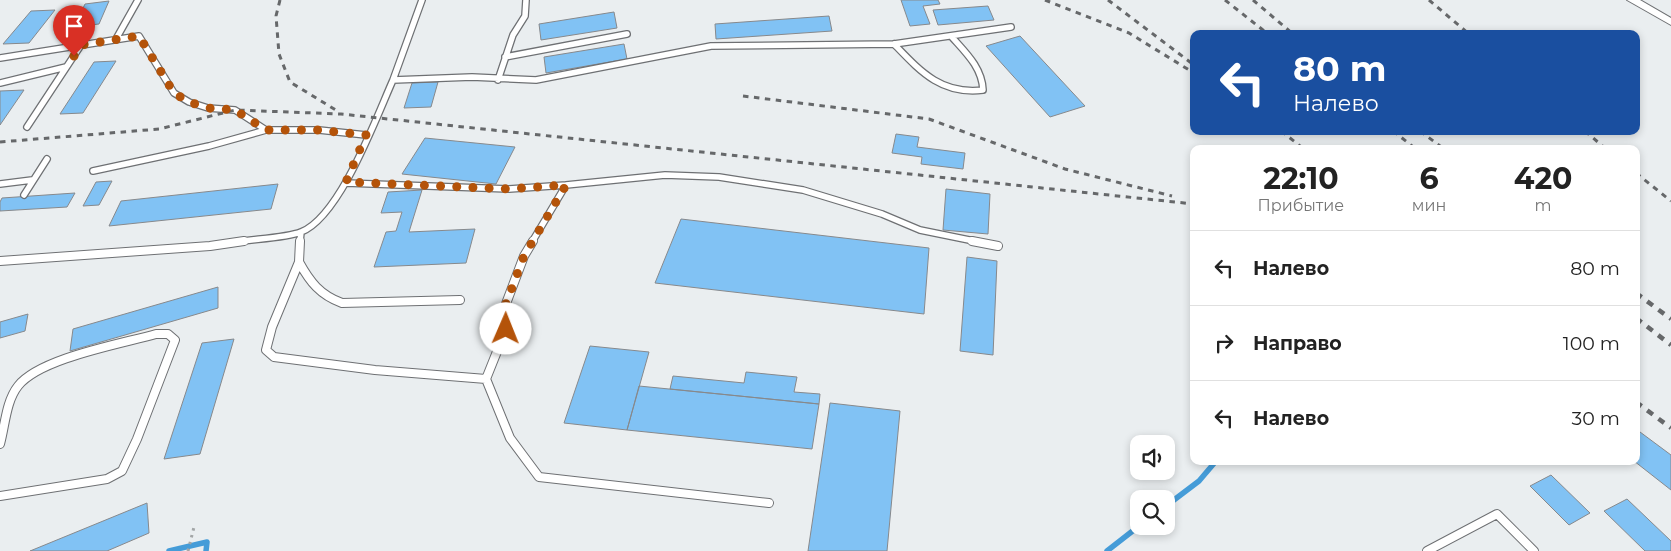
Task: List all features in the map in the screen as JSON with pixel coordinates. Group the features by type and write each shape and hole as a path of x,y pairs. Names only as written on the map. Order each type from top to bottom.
{"street":[{"path":"1632,0 1671,22"}],"lane":[{"path":"116,39 138,0"},
{"path":"0,261 210,246 302,232 317,221 327,210 346,182 366,135 393,80 422,0"},
{"path":"498,80 513,35 525,16 526,0"},
{"path":"393,80 472,77 498,80 536,80 711,46 894,44 1011,27"},
{"path":"506,57 628,34"},
{"path":"0,58 139,36 174,93 189,102 208,108 235,110 266,130"},
{"path":"894,44 915,67 934,80 964,91 982,90 984,82 974,65 951,36"},
{"path":"27,127 81,45"},
{"path":"0,83 66,68"},
{"path":"93,171 209,146 266,130 318,130 366,135"},
{"path":"24,195 47,159"},
{"path":"346,182 509,189 665,175 719,177 803,190 882,214 920,230 998,246"},
{"path":"0,184 32,180"},
{"path":"566,185 524,256 504,309 506,329 486,379 510,438 539,478 770,503"},
{"path":"302,232 299,262 272,327 266,350 270,355 375,370 486,379"},
{"path":"299,262 312,285 326,298 342,303 460,300"},
{"path":"0,444 12,398 18,385 43,368 156,334 168,334 175,340 137,439 122,471 107,479 0,496"},
{"path":"1427,551 1497,514 1534,551"}],"path":[{"path":"188,551 194,527"}],"building":[{"path":"901,0 938,0 940,4 923,6 930,24 910,26"},
{"path":"109,1 99,24 74,27 85,4"},
{"path":"988,6 994,20 938,25 933,10"},
{"path":"55,10 29,43 3,44 31,11"},
{"path":"614,12 617,28 541,40 539,24"},
{"path":"829,16 832,31 716,39 715,24"},
{"path":"1020,36 1085,106 1050,117 986,46"},
{"path":"624,44 627,59 546,73 544,57"},
{"path":"116,61 83,113 60,114 94,62"},
{"path":"438,82 431,107 404,108 412,83"},
{"path":"24,90 0,125 0,91"},
{"path":"896,134 919,137 917,147 965,153 963,169 921,164 922,157 892,153"},
{"path":"425,138 515,147 496,184 402,174"},
{"path":"112,181 99,205 83,206 96,182"},
{"path":"278,184 271,209 109,226 121,201"},
{"path":"946,189 990,194 988,234 943,230"},
{"path":"422,190 409,232 475,229 466,263 374,267 386,232 396,231 402,212 381,213 388,192"},
{"path":"75,193 67,207 0,211 2,198"},
{"path":"681,219 929,248 924,314 655,283"},
{"path":"967,257 997,261 993,355 960,351"},
{"path":"218,287 218,308 70,351 73,329"},
{"path":"28,314 25,331 0,338 0,322"},
{"path":"234,339 200,454 164,459 202,343"},
{"path":"590,346 649,352 627,430 564,423"},
{"path":"746,372 797,377 794,392 820,394 819,404 670,389 673,376 744,383"},
{"path":"639,386 819,404 812,449 627,430"},
{"path":"830,403 900,411 887,551 808,551"},
{"path":"1640,432 1671,455 1671,490 1639,465"},
{"path":"1551,475 1590,513 1569,525 1530,486"},
{"path":"1627,499 1671,541 1671,551 1645,551 1604,511"},
{"path":"147,503 149,533 107,551 30,551"}],"waterway":[{"path":"1175,499 1199,481 1213,465"},
{"path":"1107,551 1130,533"},
{"path":"169,551 207,542 206,551"}],"railway":[{"path":"280,0 276,16 279,54 290,82 339,112"},
{"path":"1045,0 1129,33 1190,71"},
{"path":"1108,0 1190,62"},
{"path":"1225,0 1263,30"},
{"path":"1253,0 1288,30"},
{"path":"1429,0 1464,30"},
{"path":"743,96 929,119 1065,169 1172,196"},
{"path":"0,142 159,129 235,110 341,114 1190,204"},
{"path":"1286,135 1299,145"},
{"path":"1398,135 1411,145"},
{"path":"1425,135 1439,145"},
{"path":"1590,135 1601,145"},
{"path":"1640,176 1671,201"},
{"path":"1640,296 1671,319"},
{"path":"1640,321 1671,345"},
{"path":"1640,405 1671,428"}],"route":[{"path":"74,56 81,45 139,36 174,93 189,102 208,108 235,110 266,130 318,130 366,135 346,182 509,189 566,185 524,256 504,309 506,329"}]}
